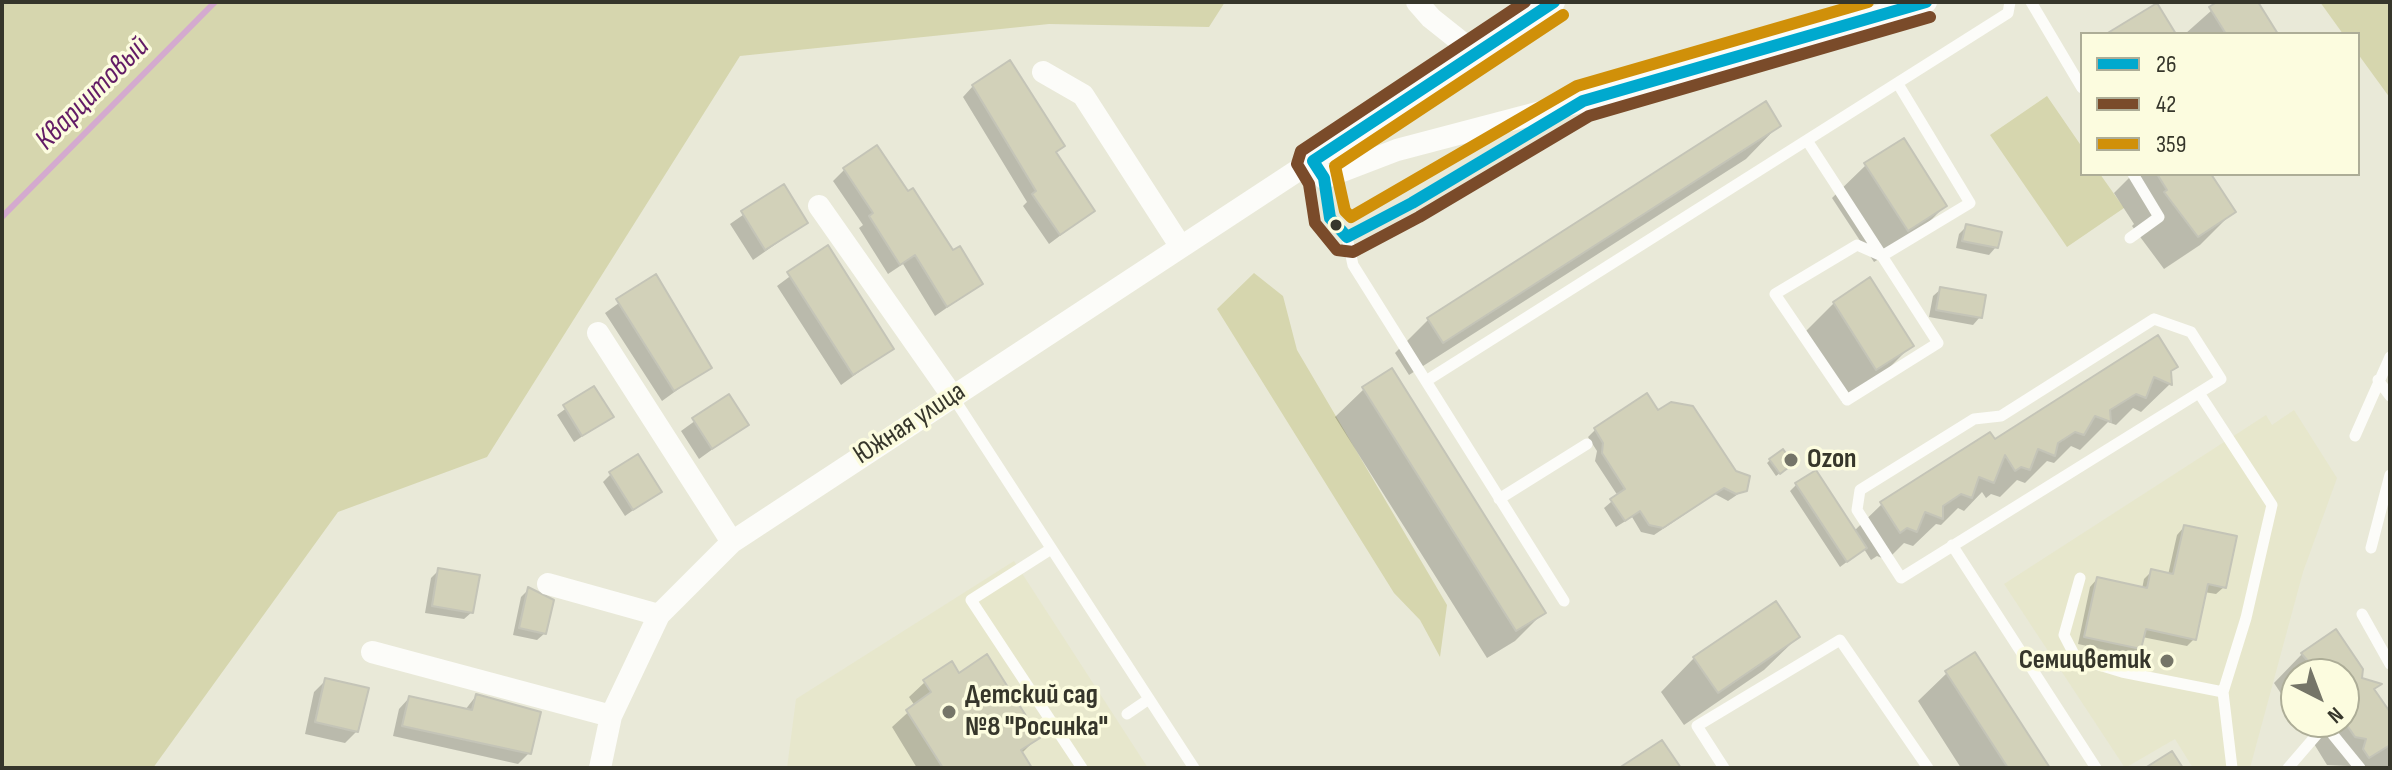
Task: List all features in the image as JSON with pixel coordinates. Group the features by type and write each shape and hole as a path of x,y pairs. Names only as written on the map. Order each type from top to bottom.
{"street":[{"path":"1417,2 1431,18 1475,53"},
{"path":"1319,170 1335,147 1554,2"},
{"path":"1319,170 1583,101 1926,2"},
{"path":"1043,72 1083,95 1181,247"},
{"name":"Южная улица","path":"600,768 611,716 659,615 732,542 1181,247 1319,170"},
{"path":"819,206 953,397"},
{"path":"598,333 732,542"},
{"path":"548,584 659,615"},
{"path":"372,652 611,716"}],"lane":[{"path":"1426,381 2008,13 2010,2"},
{"path":"2031,2 2080,85"},
{"path":"1882,256 1970,203 1898,84"},
{"path":"1347,237 1412,203 1583,101"},
{"path":"1808,142 1882,256 1938,343 1847,400 1775,294 1857,245 1882,256"},
{"path":"1319,170 1330,218 1347,237 1353,265 1564,601"},
{"path":"2130,238 2159,217 2134,176"},
{"path":"2154,319 2191,332 2221,379 1952,545 1901,578 1857,510 1860,490 1974,419 2001,416 2154,319"},
{"path":"2355,436 2390,357"},
{"path":"2378,380 2390,396"},
{"path":"2199,393 2272,505 2246,618 2223,692 2232,768"},
{"path":"953,397 1194,768"},
{"path":"1499,499 1587,444"},
{"path":"2371,548 2390,475"},
{"path":"1952,545 2096,768"},
{"path":"1051,549 971,600 1082,768"},
{"path":"2080,578 2064,635 2076,658 2122,672 2223,692"},
{"path":"2362,614 2390,664"},
{"path":"1724,768 1697,726 1840,640 1928,768"},
{"path":"1127,714 1149,699"},
{"path":"2288,768 2313,738"},
{"path":"2335,738 2360,768"}],"shaded area":[{"path":"2,2 1225,2 1209,27 1049,24 740,56 487,457 338,512 153,768 2,768"},
{"path":"2320,2 2390,2 2390,98 2360,57 2360,32 2342,32"},
{"path":"2047,96 2080,144 2080,176 2101,176 2124,208 2067,247 1990,135"},
{"path":"1254,273 1283,296 1297,350 1447,605 1440,657 1420,620 1394,593 1217,309"},
{"name":"Семицветик","path":"2294,410 2337,478 2303,572 2250,768 2193,768 2175,739 2125,768 2004,584 2266,415 2272,425"},
{"path":"1014,561 1148,768 787,768 796,699"}],"building":[{"path":"2217,2 2258,2 2277,32 2225,32 2209,7"},
{"path":"2157,3 2175,32 2109,32"},
{"path":"1010,60 1065,146 1056,152 1095,211 1060,235 1032,194 1036,191 972,85"},
{"path":"1766,101 1781,126 1443,343 1427,318"},
{"path":"1904,138 1947,206 1908,231 1864,163"},
{"path":"877,145 908,191 913,188 953,250 960,246 983,284 947,307 915,255 900,265 869,216 873,213 843,168"},
{"path":"2158,176 2212,176 2236,212 2198,237 2164,192 2167,190"},
{"path":"784,184 808,223 765,250 741,211"},
{"path":"1966,224 2002,232 1998,248 1962,241"},
{"path":"828,245 894,349 853,375 787,272"},
{"path":"656,274 712,368 674,391 616,299"},
{"path":"1870,277 1914,346 1876,370 1833,302"},
{"path":"1940,287 1986,295 1982,318 1936,310"},
{"path":"2158,335 2178,367 2171,371 2172,385 2154,377 2146,398 2136,394 2110,410 2111,422 2095,416 2084,435 2075,432 2058,443 2055,456 2038,449 2030,470 2021,467 2015,471 2005,455 1994,483 1979,477 1972,498 1961,494 1943,506 1943,519 1925,512 1917,532 1907,528 1900,533 1880,502 1990,432 1995,439"},
{"path":"1392,368 1546,613 1516,631 1362,387"},
{"path":"594,386 614,417 582,436 563,405"},
{"path":"1647,393 1658,410 1671,402 1693,406 1736,471 1750,476 1747,491 1736,494 1724,488 1663,528 1649,525 1640,511 1625,521 1610,499 1625,489 1602,453 1603,443 1594,428"},
{"path":"729,394 749,425 712,449 692,418"},
{"path":"1783,449 1793,464 1780,474 1769,459"},
{"path":"638,454 662,492 633,510 609,472"},
{"path":"1816,470 1867,548 1847,562 1795,483"},
{"path":"2184,525 2237,536 2226,588 2208,584 2196,640 2146,629 2141,649 2084,637 2097,577 2147,588 2151,569 2173,574"},
{"path":"438,568 480,575 473,613 432,606"},
{"path":"528,587 554,600 546,634 519,628"},
{"path":"1776,601 1800,637 1718,693 1693,657"},
{"path":"2336,629 2356,658 2305,658 2301,653"},
{"path":"1975,652 2050,768 2008,768 1945,671"},
{"name":"Детский сад №8 \"Росинка\"","path":"987,654 1040,738 1021,750 1032,768 943,768 906,710 931,692 923,680 952,661 959,673"},
{"path":"2360,665 2362,678 2382,684 2374,689 2390,712 2390,745 2369,758 2363,749 2366,739 2360,738"},
{"path":"325,678 369,688 358,732 315,722"},
{"path":"476,694 541,712 531,754 402,726 409,696 472,710"},
{"path":"1662,740 1681,768 1619,768"},
{"path":"2172,751 2183,768 2145,768"}],"waterway":[{"name":"Кварцитовый","path":"2,217 215,2"}],"transit line":[{"name":"42","path":"1525,2 1301,151 1297,164 1309,184 1315,223 1337,250 1353,252 1419,217 1589,116 1930,17"},
{"name":"26","path":"1554,2 1313,161 1324,178 1330,218 1347,237 1412,203 1583,101 1926,2"},
{"name":"359","path":"1563,15 1335,166 1345,211 1351,217 1577,86 1868,2"}],"place":[{"name":"Ozon","path":"1791,460"},
{"name":"Семицветик","path":"2167,661"},
{"name":"Детский сад №8 \"Росинка\"","path":"949,712"}]}
